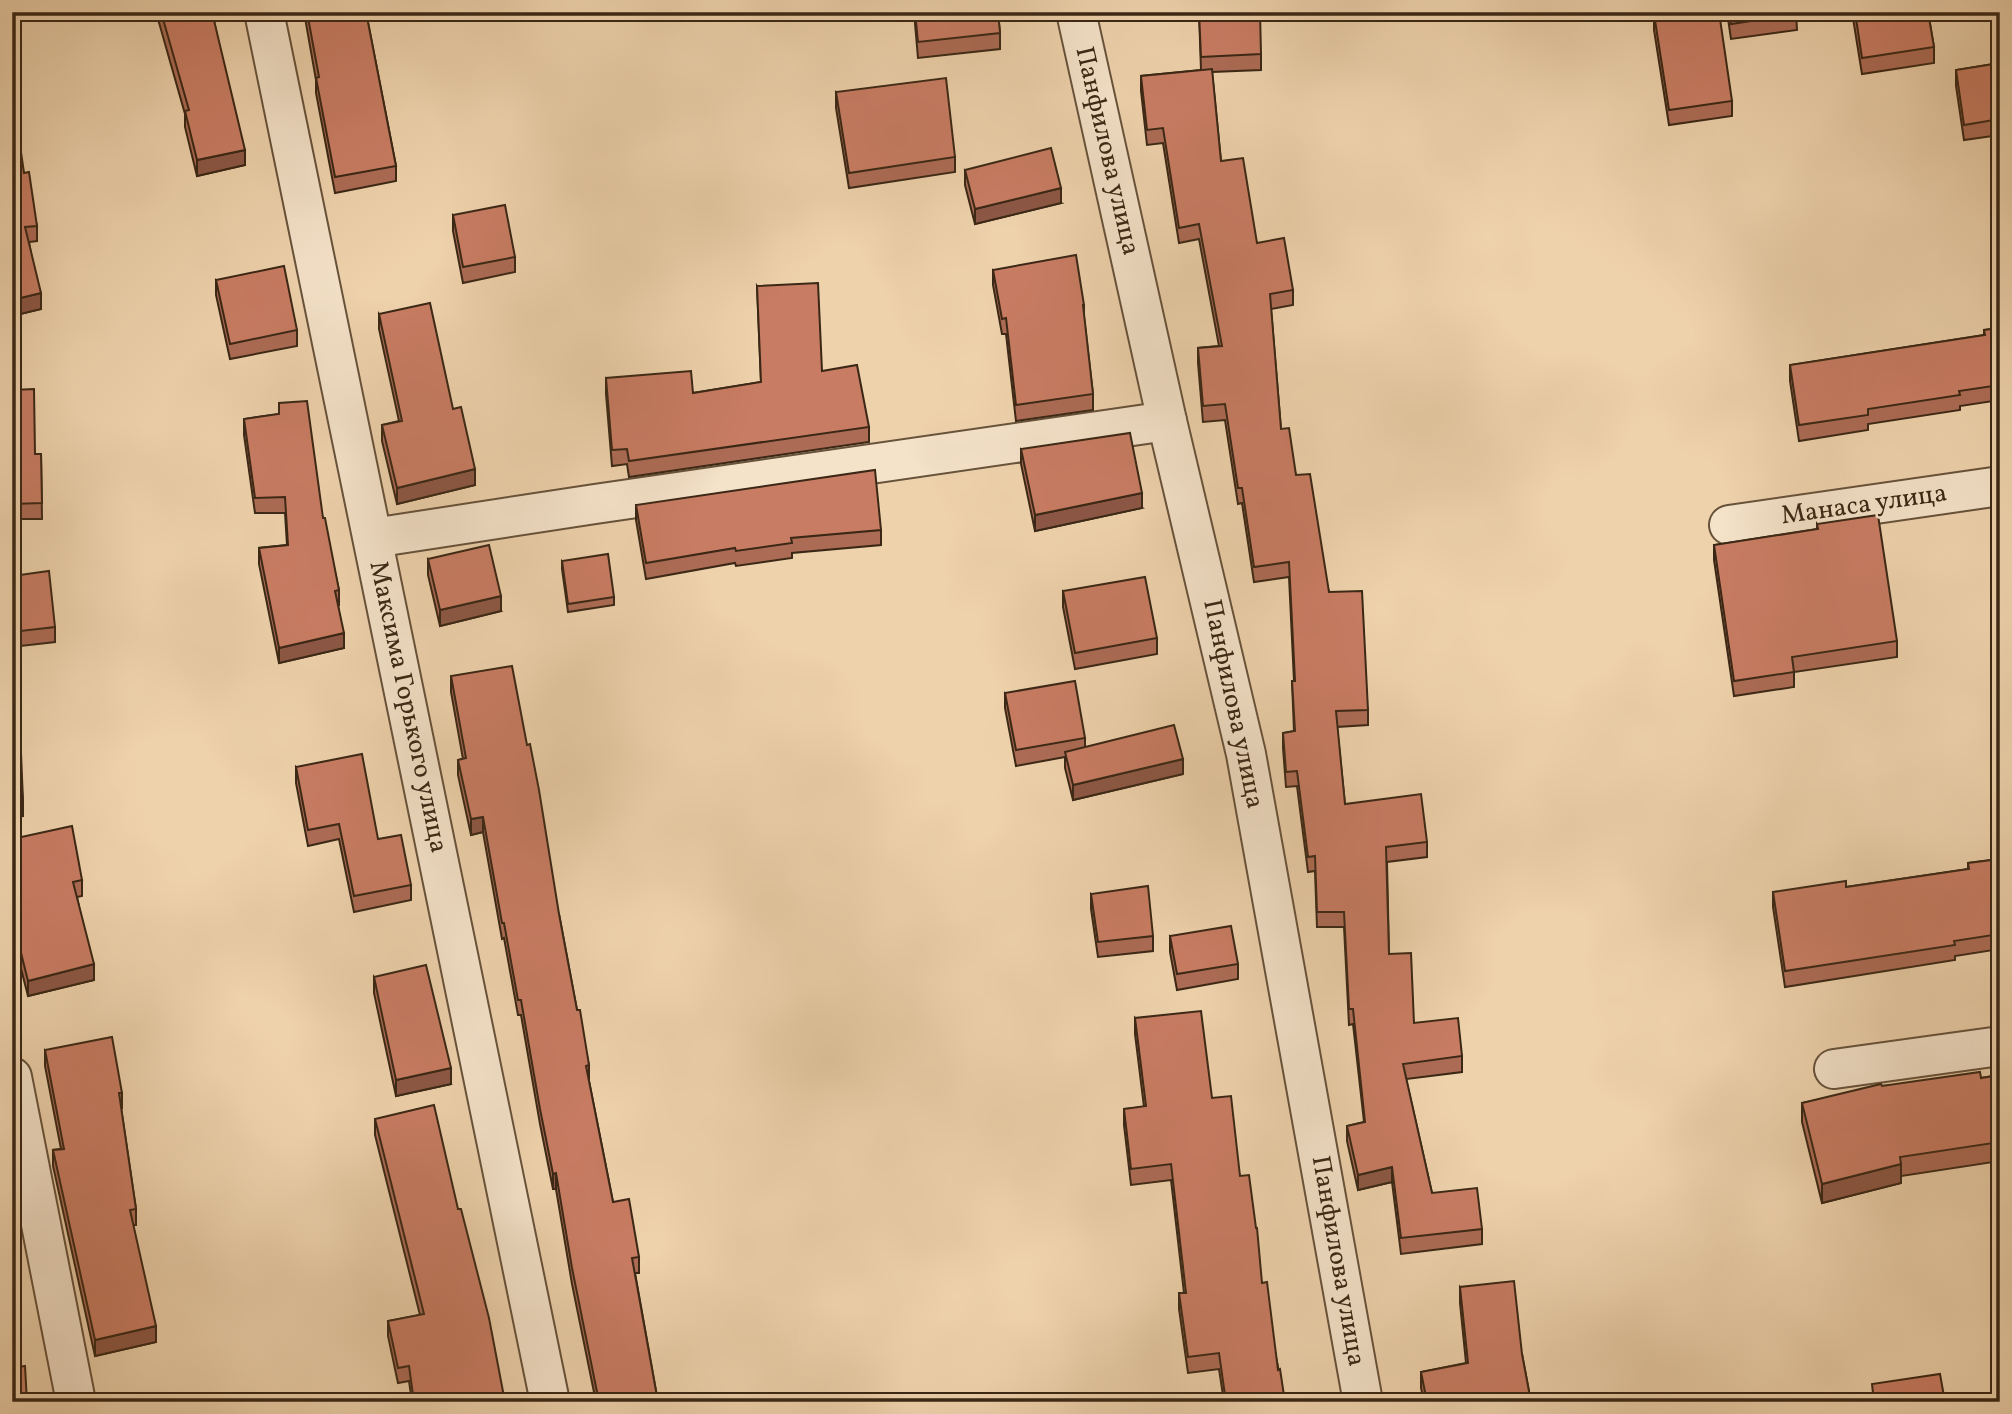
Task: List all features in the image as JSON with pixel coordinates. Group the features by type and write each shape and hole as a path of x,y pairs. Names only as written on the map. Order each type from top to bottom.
{"street":[{"name":"Максима Горького улица","path":"264,12 550,1402"},
{"name":"Панфилова улица","path":"1076,12 1167,421 1246,754 1363,1402"},
{"path":"373,538 595,503 1167,421"},
{"name":"Манаса улица","path":"1729,525 2000,486"},
{"path":"1834,1069 2000,1045"},
{"path":"12,1077 76,1402"}],"building":[{"path":"161,12 212,12 245,150 197,160 185,111 189,110"},
{"path":"307,12 366,12 396,166 335,177 316,78 319,77"},
{"path":"915,12 998,12 1000,33 918,42"},
{"path":"1199,12 1260,12 1261,54 1201,57"},
{"path":"1719,12 1732,101 1669,110 1654,14"},
{"path":"1729,12 1796,12 1797,14 1731,24"},
{"path":"1855,12 1928,12 1934,47 1862,58"},
{"path":"2000,63 2000,119 1964,125 1956,70"},
{"path":"1212,69 1221,161 1243,158 1257,243 1284,238 1293,290 1270,294 1281,429 1289,428 1296,475 1310,474 1329,592 1362,591 1368,710 1336,711 1345,804 1421,794 1427,842 1386,847 1389,954 1411,953 1414,1023 1458,1018 1462,1056 1403,1064 1432,1193 1477,1188 1482,1229 1401,1238 1392,1167 1358,1175 1347,1126 1365,1122 1353,1009 1349,1009 1344,912 1317,912 1315,856 1308,857 1297,771 1286,772 1283,733 1295,731 1289,562 1254,567 1225,404 1203,406 1198,348 1222,346 1199,224 1179,228 1163,128 1147,130 1141,76"},
{"path":"946,78 955,157 849,173 836,92"},
{"path":"12,97 24,173 29,172 37,226 25,227 41,293 12,300"},
{"path":"1051,148 1061,188 975,209 965,170"},
{"path":"505,205 515,257 463,267 453,215"},
{"path":"1076,255 1093,394 1016,405 1006,318 1002,319 993,270"},
{"path":"284,266 297,330 230,344 216,280"},
{"path":"818,283 822,371 857,365 869,427 629,461 627,449 612,450 606,378 691,371 693,393 761,382 757,286"},
{"path":"430,303 453,409 461,407 475,469 397,488 382,425 402,421 379,314"},
{"path":"2000,328 2000,385 1959,391 1960,395 1868,409 1868,415 1799,425 1790,365 1985,335 1984,330"},
{"path":"34,389 35,454 41,454 42,503 12,504 12,390"},
{"path":"307,401 323,518 339,590 335,591 344,633 279,648 259,548 288,545 285,497 255,498 244,419 279,414 279,403"},
{"path":"1130,433 1142,493 1035,515 1021,449"},
{"path":"875,470 881,530 791,538 792,543 736,551 735,548 646,563 636,505"},
{"path":"1878,515 1897,641 1792,657 1794,672 1734,681 1714,545 1818,529 1817,524"},
{"path":"489,545 501,596 440,610 428,559"},
{"path":"608,554 614,597 568,604 562,561"},
{"path":"49,571 55,627 12,632 12,576"},
{"path":"1145,577 1157,638 1075,653 1063,591"},
{"path":"512,666 527,745 530,744 539,790 559,914 577,1010 580,1010 589,1065 586,1066 613,1202 629,1199 639,1257 632,1258 658,1402 599,1402 556,1173 553,1174 483,817 471,819 458,760 466,758 451,676"},
{"path":"12,681 18,681 23,801 12,801"},
{"path":"1075,681 1085,738 1016,750 1005,693"},
{"path":"1174,725 1183,759 1073,785 1065,752"},
{"path":"362,754 378,839 401,835 411,885 354,896 339,824 308,830 296,767"},
{"path":"72,826 82,880 73,882 94,964 28,981 16,933 12,934 12,839"},
{"path":"2000,859 2000,934 1954,941 1955,945 1785,971 1773,892 1846,881 1846,887 1969,869 1968,863"},
{"path":"1148,886 1153,936 1098,942 1091,894"},
{"path":"1231,926 1238,964 1177,974 1170,936"},
{"path":"426,965 451,1068 396,1080 374,977"},
{"path":"1201,1011 1212,1098 1231,1096 1240,1176 1249,1175 1262,1283 1267,1282 1278,1370 1280,1369 1285,1402 1226,1402 1219,1353 1188,1357 1179,1293 1186,1293 1171,1164 1131,1169 1124,1109 1146,1106 1135,1018"},
{"path":"112,1037 122,1093 119,1093 136,1209 130,1210 156,1326 95,1340 53,1150 64,1149 45,1050"},
{"path":"1980,1072 1981,1078 2000,1075 2000,1142 1900,1157 1901,1164 1822,1184 1802,1103 1881,1084 1882,1086"},
{"path":"434,1105 458,1209 461,1209 489,1318 505,1402 414,1402 409,1366 398,1368 388,1321 424,1314 375,1119"},
{"path":"12,1176 17,1201 21,1280 12,1281"},
{"path":"1514,1281 1522,1354 1531,1402 1427,1402 1421,1372 1468,1363 1460,1287"},
{"path":"25,1366 27,1402 12,1402 12,1368"},
{"path":"1940,1374 1945,1402 1874,1402 1872,1384"}]}
